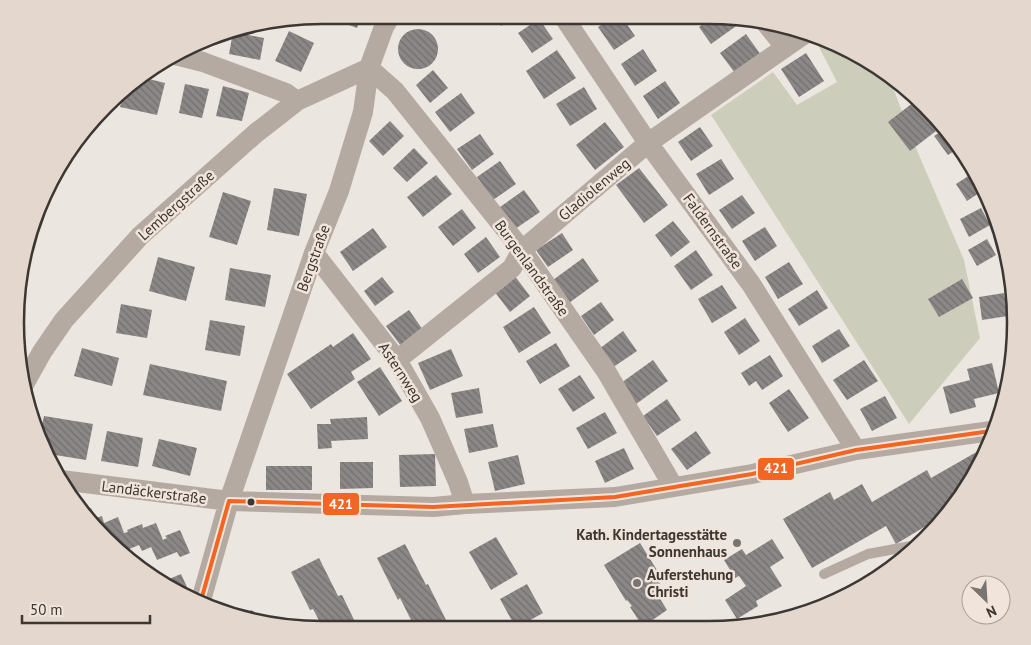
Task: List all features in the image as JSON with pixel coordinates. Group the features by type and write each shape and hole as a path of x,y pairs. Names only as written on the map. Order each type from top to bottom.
{"street":[{"name":"Bergstraße","path":"202,596 229,501 314,254 338,191 363,112 369,68 386,24"},
{"name":"Faldernstraße","path":"568,24 648,143 751,284 856,450"},
{"path":"772,30 785,47"},
{"name":"Gladiolenweg","path":"397,360 512,268 522,250 648,143 799,38"},
{"path":"185,58 212,65 286,93 298,101"},
{"name":"Lembergstraße","path":"28,376 42,352 64,320 140,236 256,133 298,101 369,68"},
{"name":"Burgenlandstraße","path":"369,68 395,91 522,250 606,371 673,486"},
{"name":"Asternweg","path":"314,254 397,360 430,418 458,482 465,504"},
{"name":"Landäckerstraße","path":"70,481 229,501 434,507 615,497 752,474 856,450 987,432"}],"lane":[{"path":"824,574 868,554 905,547"}],"green space":[{"path":"818,45 858,64 893,88 913,141 964,260 980,338 909,424 711,115 773,72 797,105 837,82"}],"building":[{"path":"346,24 359,24 357,28"},
{"path":"532,24 542,24 553,39 532,53 518,33"},
{"path":"602,24 627,24 635,36 614,50 598,27"},
{"path":"703,24 738,25 711,44 699,27"},
{"path":"418,29 432,35 438,49 432,63 418,69 404,63 398,49 404,35"},
{"path":"289,31 314,43 301,72 275,61"},
{"path":"244,34 264,38 260,60 229,54 232,38"},
{"path":"746,34 761,55 735,73 720,53"},
{"path":"643,49 657,71 635,86 621,64"},
{"path":"557,50 576,78 544,99 526,71"},
{"path":"806,53 824,81 799,97 781,69"},
{"path":"433,70 448,88 430,103 416,85"},
{"path":"150,79 165,83 157,115 120,107 121,102"},
{"path":"665,81 680,103 658,119 643,96"},
{"path":"185,84 209,89 202,118 179,113"},
{"path":"223,86 249,93 242,121 216,116"},
{"path":"584,87 597,109 570,126 556,104"},
{"path":"461,93 475,113 450,132 435,112"},
{"path":"912,104 936,131 910,151 888,122"},
{"path":"390,121 404,136 383,156 369,141"},
{"path":"605,122 624,147 595,170 576,145"},
{"path":"700,127 713,146 691,161 678,142"},
{"path":"939,133 953,152 948,155 934,136"},
{"path":"480,134 494,154 472,170 457,149"},
{"path":"414,148 428,163 407,182 393,168"},
{"path":"721,159 734,179 709,195 696,174"},
{"path":"500,161 516,184 493,200 477,177"},
{"path":"639,168 668,205 644,223 616,185"},
{"path":"436,175 452,194 423,217 407,197"},
{"path":"969,176 978,194 967,201 956,184"},
{"path":"274,188 307,194 299,236 267,230"},
{"path":"524,190 540,212 515,229 500,207"},
{"path":"223,192 251,201 237,245 209,237"},
{"path":"742,195 755,213 732,229 719,210"},
{"path":"981,208 990,225 969,237 960,219"},
{"path":"462,209 476,228 453,246 438,227"},
{"path":"673,221 690,242 671,257 655,235"},
{"path":"765,227 777,246 755,261 742,241"},
{"path":"373,228 387,247 353,271 340,252"},
{"path":"562,233 573,250 548,267 536,250"},
{"path":"486,237 500,257 478,273 464,254"},
{"path":"987,239 996,255 977,266 968,250"},
{"path":"696,250 713,275 691,290 674,266"},
{"path":"158,257 195,267 186,301 149,291"},
{"path":"583,258 599,281 569,303 553,280"},
{"path":"789,262 803,284 778,299 765,277"},
{"path":"230,268 271,275 265,307 225,300"},
{"path":"514,275 530,296 510,312 494,291"},
{"path":"382,277 394,292 375,306 364,291"},
{"path":"962,279 973,298 939,317 928,299"},
{"path":"722,285 737,308 712,323 698,299"},
{"path":"817,290 828,308 799,326 788,309"},
{"path":"1004,293 1007,316 982,320 979,297"},
{"path":"601,302 614,320 594,335 581,316"},
{"path":"121,304 152,310 147,338 116,333"},
{"path":"534,307 551,333 519,353 503,327"},
{"path":"409,310 423,330 401,346 386,326"},
{"path":"745,318 760,341 739,355 724,332"},
{"path":"210,320 245,326 240,356 205,350"},
{"path":"839,329 850,346 822,363 812,346"},
{"path":"623,331 637,351 612,368 599,349"},
{"path":"353,333 371,359 351,372 355,379 311,409 287,374 331,344 333,347"},
{"path":"556,343 570,366 540,384 526,361"},
{"path":"82,348 119,358 112,386 74,376"},
{"path":"451,349 463,376 430,390 418,363"},
{"path":"770,355 783,376 762,390 756,381 749,386 741,373"},
{"path":"653,360 668,381 636,404 621,383"},
{"path":"864,360 878,381 847,400 833,380"},
{"path":"992,363 999,393 974,399 976,407 950,414 943,387 970,380 967,369"},
{"path":"150,364 227,381 221,411 143,395"},
{"path":"380,367 402,401 379,416 357,382"},
{"path":"580,375 595,398 573,412 558,389"},
{"path":"479,388 483,413 456,418 451,393"},
{"path":"789,389 809,418 788,432 769,403"},
{"path":"885,396 897,418 872,431 860,409"},
{"path":"667,399 681,420 657,436 643,416"},
{"path":"605,412 617,433 588,449 576,428"},
{"path":"44,416 93,424 86,460 55,455 42,425"},
{"path":"367,417 368,439 331,441 332,448 318,449 317,424 331,424 330,419"},
{"path":"493,424 498,447 469,453 464,429"},
{"path":"107,431 143,438 138,467 101,461"},
{"path":"696,431 711,453 687,470 671,449"},
{"path":"159,439 197,448 190,476 152,466"},
{"path":"624,448 634,469 605,483 595,461"},
{"path":"978,451 957,488 928,525 896,544 886,526 812,568 783,519 830,492 834,500 862,484 872,502 927,470 931,478"},
{"path":"435,454 436,486 400,487 399,455"},
{"path":"518,455 525,484 495,491 488,462"},
{"path":"340,462 373,462 373,488 340,489"},
{"path":"266,466 312,466 312,490 266,490"},
{"path":"102,516 104,523 118,517 124,533 142,524 143,528 156,523 163,540 167,538 165,536 180,530 190,553 180,557 177,552 157,560 151,547 142,551 139,545 129,549 111,534 97,518"},
{"path":"496,537 518,574 491,590 469,552"},
{"path":"772,539 784,558 770,567 782,586 756,601 758,606 737,619 725,600 746,586 739,576 735,578 724,560 742,549 746,555"},
{"name":"Auferstehung Christi","path":"640,543 662,578 658,581 660,584 654,589 667,610 651,621 639,621 630,607 632,606 626,601 604,565"},
{"path":"405,544 446,621 412,621 400,598 398,600 377,558"},
{"path":"319,558 338,596 342,595 355,621 319,621 313,609 310,610 291,572"},
{"path":"181,574 187,587 186,588 170,579"},
{"path":"527,584 543,613 529,621 512,621 500,599"}],"transit line":[{"name":"421","path":"202,596 229,501 433,507 615,497 752,474 856,450 987,432"}],"place":[{"name":"Kath. Kindertagesstätte Sonnenhaus","path":"737,543"},
{"name":"Auferstehung Christi","path":"637,583"}]}
